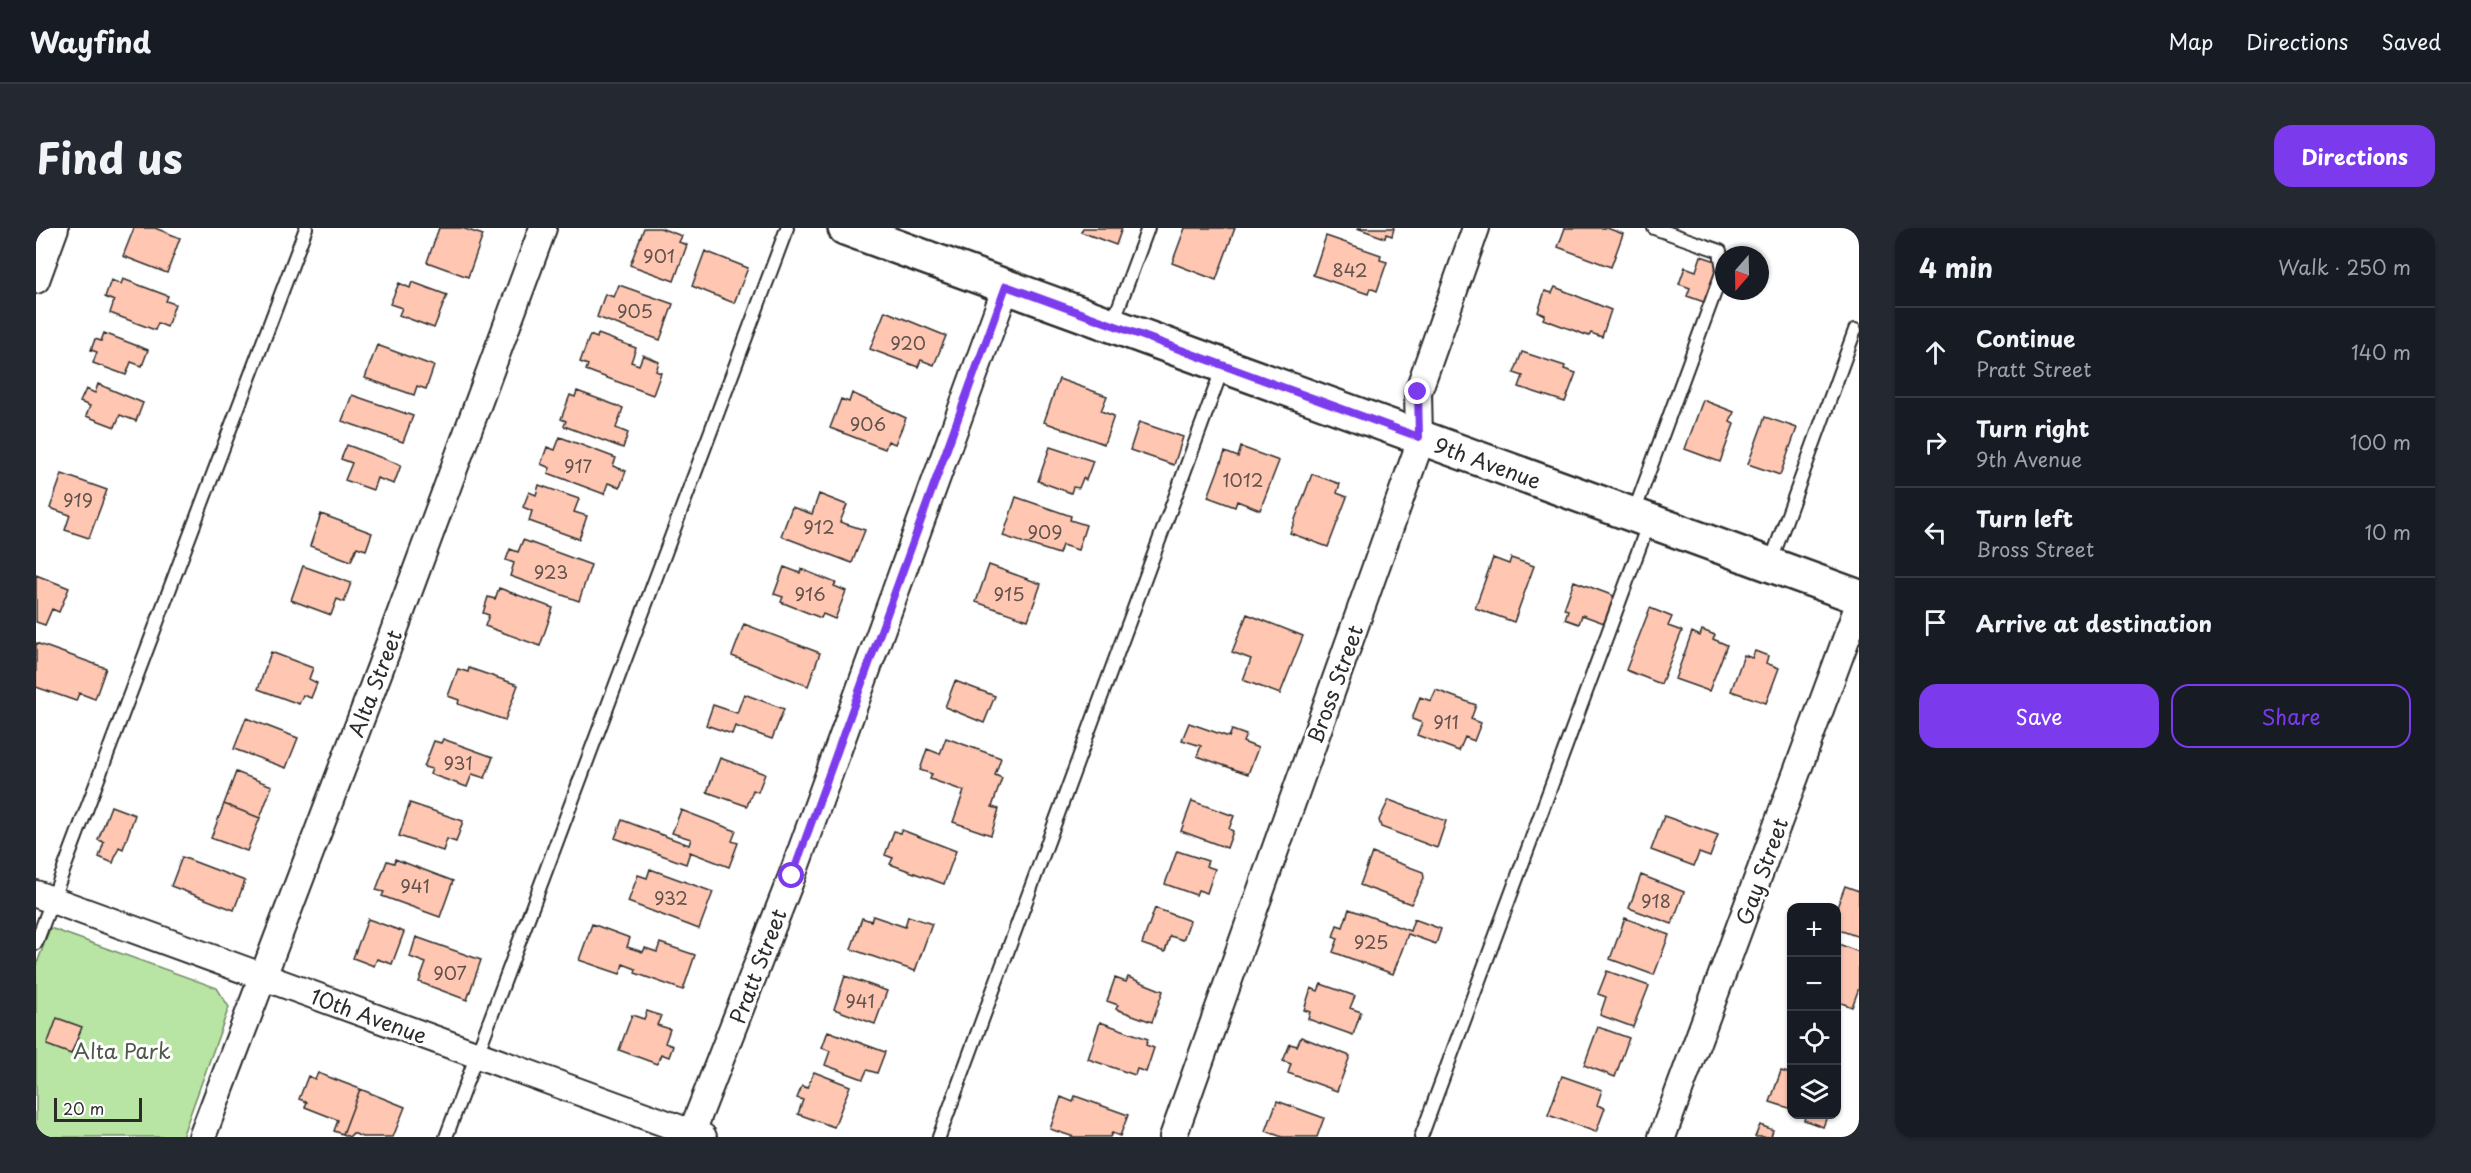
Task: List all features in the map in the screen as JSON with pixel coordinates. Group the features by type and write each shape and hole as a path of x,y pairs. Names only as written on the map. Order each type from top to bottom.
{"main road":[{"name":"9th Avenue","path":"845,228 1859,597"}],"street":[{"path":"36,277 55,228"},
{"name":"Alta Street","path":"202,1137 381,666 543,228"},
{"name":"Bross Street","path":"1173,1137 1412,464 1419,437 1418,392 1476,228"},
{"name":"Pratt Street","path":"695,1136 1006,286"},
{"name":"Gay Street","path":"1662,1137 1859,604"},
{"name":"10th Avenue","path":"44,897 695,1136"}],"lane":[{"path":"36,943 44,897 306,228"},
{"path":"446,1137 787,228"},
{"path":"1112,325 1148,228"},
{"path":"1421,1137 1641,518 1723,270 1720,251 1654,228"},
{"path":"1770,565 1855,330"},
{"path":"939,1137 1223,366"}],"green space":[{"name":"Alta Park","path":"50,928 217,988 229,1007 182,1137 36,1137 36,966"}],"building":[{"path":"134,228 155,228 180,238 167,273 123,256"},
{"path":"439,228 462,228 483,235 468,277 427,262"},
{"path":"644,228 660,228 682,236 679,242 687,245 674,281 630,265"},
{"path":"1083,228 1122,228 1116,245 1081,232"},
{"path":"1185,228 1235,228 1216,280 1172,263"},
{"path":"1357,228 1394,228 1392,236 1386,234 1385,238"},
{"path":"1565,228 1607,228 1623,234 1611,267 1558,247"},
{"path":"1326,236 1381,255 1380,260 1387,262 1377,291 1370,288 1368,294 1313,275"},
{"path":"705,251 748,268 734,303 692,286"},
{"path":"1701,256 1715,261 1715,273 1704,302 1687,296 1690,288 1679,284 1685,267 1696,271"},
{"path":"123,279 168,296 166,301 175,304 167,327 158,323 155,330 110,313 114,301 105,297 111,280 121,284"},
{"path":"412,282 447,295 434,328 399,315 402,308 390,304 399,283 410,288"},
{"path":"619,285 673,304 660,340 597,317 605,294 614,297"},
{"path":"1555,287 1611,310 1602,337 1591,333 1589,336 1543,319 1545,315 1538,312 1545,291 1552,293"},
{"path":"885,311 946,336 934,365 921,360 918,367 870,349"},
{"path":"104,333 148,350 142,366 131,362 126,375 93,363 97,352 91,350 95,339 101,341"},
{"path":"598,334 636,348 631,362 639,365 643,355 659,362 656,371 661,373 653,395 586,370 588,365 580,362 590,335 597,338"},
{"path":"377,345 434,366 426,389 417,386 414,395 365,378"},
{"path":"1522,352 1565,366 1564,369 1576,373 1565,402 1519,387 1523,376 1514,373"},
{"path":"1059,379 1107,396 1101,411 1114,416 1104,444 1044,422"},
{"path":"98,384 143,403 136,421 120,415 115,427 86,416 90,406 80,402 86,389 95,393"},
{"path":"577,391 623,408 616,428 628,433 623,448 564,426 566,421 561,419 570,395 575,397"},
{"path":"852,393 906,418 895,444 888,441 885,449 830,428 841,399 849,402"},
{"path":"352,395 413,416 403,442 342,421"},
{"path":"1703,400 1734,412 1730,422 1734,424 1720,462 1685,449"},
{"path":"1765,417 1797,428 1780,475 1748,464"},
{"path":"1139,422 1183,437 1174,465 1130,450"},
{"path":"560,437 616,458 613,466 626,471 620,487 608,483 604,494 548,473 550,468 541,464 547,447 555,450"},
{"path":"347,445 401,465 394,484 377,478 373,490 345,480 352,463 341,459"},
{"path":"1050,447 1093,461 1086,480 1083,478 1079,488 1073,487 1071,493 1038,481"},
{"path":"1241,447 1279,461 1260,510 1237,501 1235,507 1208,497 1225,452 1238,457"},
{"path":"62,474 107,490 89,538 65,530 70,515 50,508"},
{"path":"1312,474 1340,484 1337,493 1347,497 1328,547 1290,533"},
{"path":"539,485 579,499 574,512 587,516 579,539 529,521 532,511 523,507 529,492 536,495"},
{"path":"819,494 847,505 840,522 865,530 852,563 781,536 792,507 812,514"},
{"path":"1016,497 1071,516 1070,520 1086,525 1078,550 1062,545 1059,554 1003,536"},
{"path":"321,514 372,533 366,550 357,547 351,561 310,546"},
{"path":"523,540 591,565 579,601 510,576 514,563 506,560 510,549 518,552"},
{"path":"1493,558 1509,564 1511,558 1534,566 1514,622 1475,608"},
{"path":"989,565 1041,584 1028,620 976,602"},
{"path":"303,566 351,583 344,602 337,599 331,615 291,600"},
{"path":"784,567 800,573 801,569 836,583 834,586 846,591 835,619 823,614 821,618 781,602 783,597 774,594"},
{"path":"36,575 69,588 59,612 52,609 45,625 36,622"},
{"path":"1574,581 1614,596 1604,623 1582,615 1579,624 1565,619 1568,610 1564,609"},
{"path":"499,588 553,608 540,646 485,626 489,615 483,613 488,597 495,599"},
{"path":"1650,608 1672,617 1668,626 1682,631 1661,684 1626,670"},
{"path":"1247,614 1303,636 1280,694 1243,680 1251,659 1232,652"},
{"path":"744,624 820,653 808,686 732,656"},
{"path":"1702,630 1715,635 1713,639 1727,645 1709,691 1675,679 1692,632 1700,636"},
{"path":"36,643 106,668 95,699 79,693 76,701 36,687"},
{"path":"1755,651 1768,656 1766,663 1779,668 1766,703 1731,691 1744,655 1752,658"},
{"path":"271,652 313,668 309,679 317,683 311,698 303,695 299,704 258,689"},
{"path":"469,668 518,685 505,720 458,704 459,700 448,696 458,669 468,672"},
{"path":"955,681 995,696 984,723 945,707"},
{"path":"1436,690 1476,705 1471,719 1481,723 1474,741 1465,737 1459,751 1417,735 1422,723 1412,719 1420,697 1431,701"},
{"path":"744,694 784,709 772,739 735,726 732,734 706,725 713,705 737,713"},
{"path":"246,718 298,738 286,768 234,749"},
{"path":"1189,723 1229,737 1232,730 1246,735 1243,742 1258,748 1248,774 1197,756 1201,746 1182,740"},
{"path":"946,738 1001,758 995,775 1002,778 992,807 999,809 991,835 953,822 964,791 930,779 932,774 920,770 927,749 940,754"},
{"path":"443,739 493,757 485,778 472,774 467,787 430,774 432,769 424,767 434,741 441,743"},
{"path":"720,758 765,774 758,792 753,790 747,806 707,792"},
{"path":"236,772 272,786 260,818 224,804"},
{"path":"1389,800 1446,821 1437,848 1381,827 1379,820"},
{"path":"1192,801 1234,816 1229,829 1233,831 1227,848 1181,831"},
{"path":"410,803 463,821 456,842 447,839 443,851 399,836"},
{"path":"224,804 260,818 247,851 211,838"},
{"path":"111,806 135,815 123,849 119,847 113,863 99,857 104,842 98,840"},
{"path":"681,810 736,831 732,841 738,843 729,867 690,852 686,864 615,838 622,820 689,845 691,839 672,833"},
{"path":"1664,816 1718,835 1710,857 1699,853 1694,866 1651,850"},
{"path":"902,830 956,851 944,884 890,864 893,858 885,855 894,831 900,833"},
{"path":"1177,851 1208,861 1206,866 1215,869 1207,893 1198,890 1196,895 1165,884"},
{"path":"1372,853 1423,872 1424,878 1411,904 1360,885"},
{"path":"182,857 245,881 234,910 171,886"},
{"path":"395,859 453,881 440,917 382,896 384,892 376,890 387,861 394,863"},
{"path":"650,869 713,892 699,929 628,902 638,875 647,878"},
{"path":"1641,875 1684,892 1672,924 1629,908"},
{"path":"1845,886 1859,891 1859,937 1841,931 1841,903 1839,903"},
{"path":"1155,908 1190,921 1183,940 1170,936 1165,952 1142,944"},
{"path":"1349,909 1410,931 1414,919 1441,929 1436,944 1408,934 1393,974 1333,952 1338,939 1333,937 1337,925 1343,927"},
{"path":"873,916 905,927 908,916 932,924 915,971 851,949 862,918 871,921"},
{"path":"1625,918 1669,935 1654,975 1610,959"},
{"path":"368,919 404,932 392,964 377,959 374,966 353,958"},
{"path":"592,924 630,938 627,947 643,952 645,948 657,952 660,943 695,955 683,990 635,973 636,969 623,964 620,974 579,960"},
{"path":"416,937 481,960 467,1000 419,982 426,963 410,957"},
{"path":"1841,945 1859,952 1859,988 1852,1007 1841,1003"},
{"path":"1607,971 1649,986 1633,1027 1600,1015 1606,997 1598,994"},
{"path":"845,976 887,991 875,1024 834,1009"},
{"path":"1128,977 1163,991 1152,1022 1116,1009 1118,1005 1107,1001 1115,978 1126,982"},
{"path":"1321,984 1355,996 1350,1008 1361,1012 1353,1035 1308,1019 1310,1012 1304,1010 1311,988 1318,991"},
{"path":"647,1011 661,1016 657,1025 670,1029 665,1043 673,1046 669,1057 661,1054 657,1064 619,1050 632,1015 644,1019"},
{"path":"57,1018 82,1027 71,1054 47,1045"},
{"path":"1100,1022 1148,1039 1146,1045 1154,1048 1146,1072 1137,1069 1135,1075 1088,1059"},
{"path":"1598,1027 1629,1038 1615,1077 1584,1065"},
{"path":"828,1031 885,1052 877,1073 867,1070 863,1079 825,1065 830,1051 822,1048"},
{"path":"1301,1037 1350,1056 1337,1091 1288,1073 1291,1064 1283,1061 1290,1044 1297,1046"},
{"path":"1781,1071 1787,1073 1787,1107 1770,1102"},
{"path":"814,1072 850,1086 834,1127 798,1114 803,1100 797,1098 802,1086 807,1088"},
{"path":"318,1073 360,1089 343,1134 334,1131 338,1120 305,1107 307,1102 299,1099 308,1076 315,1079"},
{"path":"1562,1076 1602,1090 1597,1105 1605,1108 1596,1132 1548,1115"},
{"path":"360,1089 405,1107 393,1137 362,1137 353,1133 349,1137 343,1134"},
{"path":"1075,1096 1128,1115 1120,1136 1112,1133 1110,1137 1074,1137 1050,1129 1061,1097 1073,1102"},
{"path":"1277,1101 1324,1118 1317,1137 1282,1137 1266,1131"},
{"path":"1804,1119 1826,1119 1823,1127"},
{"path":"1760,1125 1773,1130 1771,1136 1774,1137 1755,1137"}],"route":[{"path":"792,876 1006,286 1419,437 1418,392"}]}
